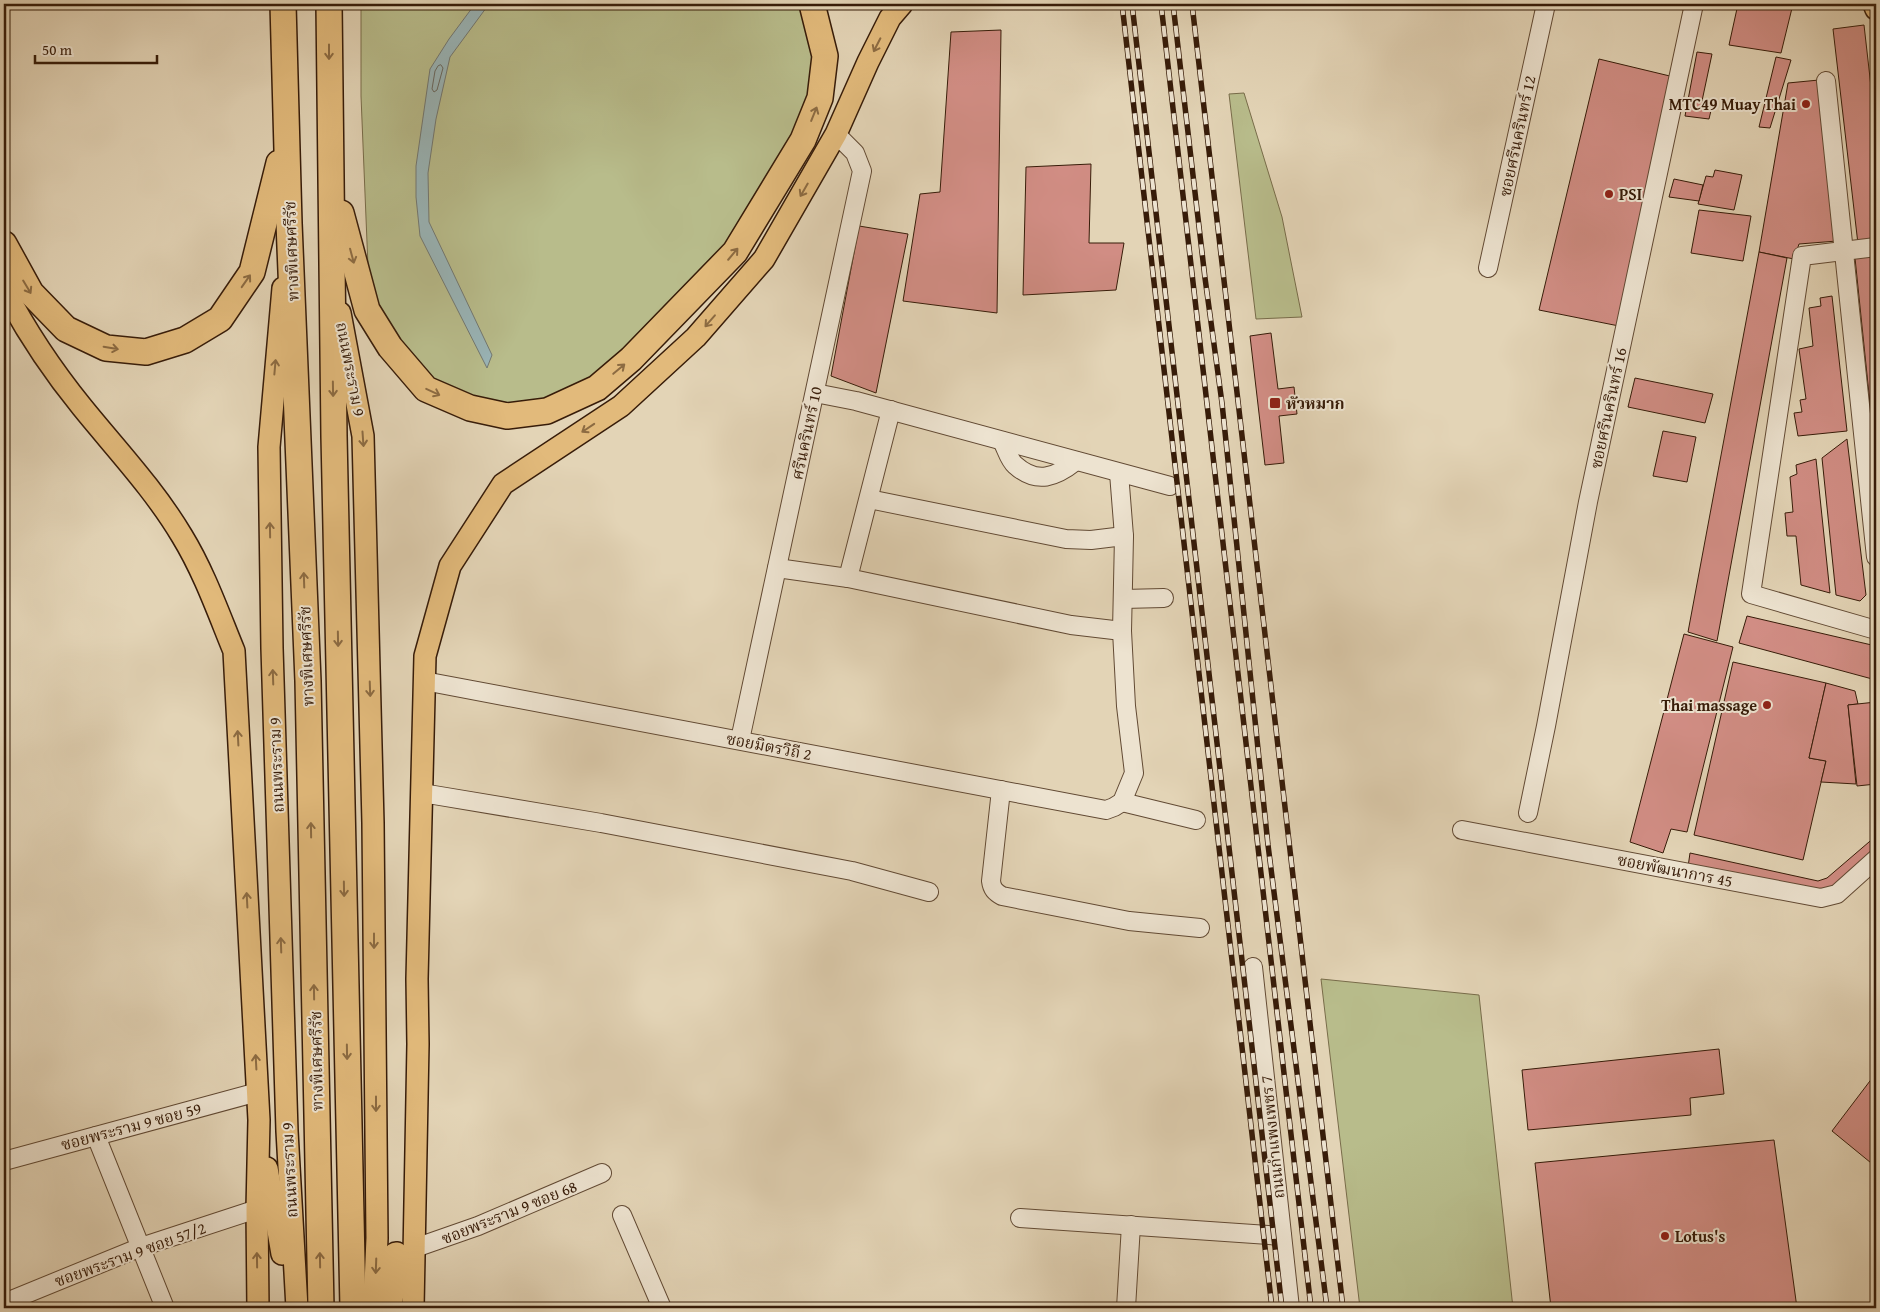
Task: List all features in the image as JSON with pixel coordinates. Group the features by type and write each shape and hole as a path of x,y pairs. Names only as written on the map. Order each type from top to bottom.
{"highway":[{"name":"ทางพิเศษศรีรัช","path":"283,4 289,223 308,681 321,1308"},
{"name":"ทางพิเศษศรีรัช","path":"329,4 334,436 353,1308"},
{"path":"330,175 367,310 390,347 426,389 470,408 507,416 547,411 596,388 631,359 735,252 803,140 820,98 825,56 812,4"},
{"path":"4,244 31,293 66,329 106,348 146,352 185,340 220,319 252,272 286,131"},
{"path":"390,1308 405,1251"}],"main road":[{"path":"413,1308 405,1251 418,1044 417,978 425,656 450,566 503,484 621,406 696,337 764,259 836,134 890,18 902,4"},
{"path":"1874,4 1876,9"},
{"name":"ถนนพระราม 9","path":"289,223 269,447 272,648 287,1121 297,1308"},
{"name":"ถนนพระราม 9","path":"332,271 363,436 374,823 377,1238 374,1308"},
{"path":"4,289 42,355 80,405 150,489 182,536 208,587 234,651 258,1092 258,1308"},
{"path":"259,1120 291,1308"}],"street":[{"name":"ซอยศรีนครินทร์ 12","path":"1488,268 1546,4"},
{"name":"ซอยศรีนครินทร์ 16","path":"1528,813 1588,502 1694,4"},
{"path":"1826,81 1876,557"},
{"name":"ศรีนครินทร์ 10","path":"740,740 862,171 855,152 836,134"},
{"path":"1876,247 1802,256 1751,594 1876,630"},
{"path":"815,393 891,410 1170,486"},
{"path":"848,578 891,410"},
{"path":"1002,440 1014,464 1030,474 1050,478 1065,470 1076,461"},
{"path":"1118,805 1134,773 1126,706 1122,631 1124,536 1119,472"},
{"path":"869,499 1066,539 1091,540 1124,536"},
{"path":"777,568 848,578 1071,625 1122,631"},
{"path":"1123,600 1164,598"},
{"name":"ซอยมิตรวิถี 2","path":"424,681 1106,810 1118,805 1196,820"},
{"path":"1001,790 991,881 992,888 996,892 1002,896 1129,921 1200,928"},
{"path":"422,793 600,823 852,871 929,892"},
{"name":"ซอยพัฒนาการ 45","path":"1462,830 1821,898 1837,894 1876,859"},
{"name":"ถนนกำแพงเพชร 7","path":"1254,967 1290,1308"},
{"name":"ซอยพระราม 9 ซอย 59","path":"4,1162 258,1092"},
{"path":"96,1136 165,1308"},
{"name":"ซอยพระราม 9 ซอย 68","path":"405,1251 478,1226 602,1174"},
{"name":"ซอยพระราม 9 ซอย 57/2","path":"4,1302 140,1248 257,1209"},
{"path":"622,1215 662,1308"},
{"path":"1020,1218 1282,1236"},
{"path":"1126,1308 1131,1225"}],"green space":[{"path":"361,4 812,4 820,98 735,252 631,359 547,411 426,389 370,315 361,96"},
{"path":"1244,93 1282,217 1302,317 1256,319 1229,94"},
{"path":"1321,979 1479,995 1513,1308 1360,1308"}],"water":[{"path":"475,4 489,4 450,57 436,119 428,173 429,222 492,355 487,368 420,236 416,197 416,166 430,69"}],"building":[{"path":"1738,4 1793,4 1781,53 1729,45"},
{"path":"1864,25 1876,131 1876,242 1858,244 1833,29"},
{"path":"1001,30 997,313 903,301 920,194 940,192 951,32"},
{"path":"1697,52 1712,54 1702,101 1713,102 1709,119 1685,116"},
{"path":"1776,57 1791,60 1770,128 1759,127"},
{"name":"PSI","path":"1599,59 1674,77 1624,327 1539,310"},
{"path":"1819,80 1837,241 1799,244 1794,259 1759,252 1788,83"},
{"path":"1091,164 1089,243 1124,243 1116,290 1023,295 1026,167"},
{"path":"1715,170 1742,175 1734,210 1698,204 1706,176 1713,177"},
{"path":"1674,179 1703,185 1699,201 1669,197"},
{"path":"1699,210 1751,216 1743,261 1691,253"},
{"path":"859,226 908,234 876,393 831,376"},
{"path":"1759,252 1787,258 1717,641 1688,632"},
{"path":"1876,256 1876,462 1855,258"},
{"path":"1832,296 1847,431 1798,436 1794,413 1802,412 1800,400 1806,399 1799,349 1813,346 1809,308 1821,306 1820,298"},
{"path":"1271,333 1278,389 1294,387 1297,414 1279,416 1284,463 1265,465 1250,336"},
{"path":"1635,378 1713,394 1705,423 1628,407"},
{"path":"1663,431 1696,437 1687,482 1653,476"},
{"path":"1847,439 1866,595 1860,601 1836,595 1822,458"},
{"path":"1816,459 1830,593 1801,585 1796,536 1787,536 1785,513 1793,512 1790,477 1797,474 1796,465"},
{"path":"1747,616 1876,646 1876,680 1739,643"},
{"path":"1684,634 1733,647 1687,832 1671,829 1663,853 1630,842"},
{"path":"1733,662 1826,683 1809,758 1826,761 1803,860 1694,835"},
{"path":"1826,683 1855,691 1858,704 1848,705 1856,784 1821,782 1826,761 1809,758"},
{"path":"1876,702 1876,784 1857,786 1848,705"},
{"path":"1876,836 1876,851 1835,887 1825,892 1688,867 1690,853 1818,881 1827,878"},
{"path":"1719,1049 1724,1094 1690,1098 1691,1115 1528,1130 1522,1070"},
{"path":"1876,1073 1876,1167 1832,1131"},
{"name":"Lotus's","path":"1774,1140 1797,1308 1551,1308 1535,1163"}],"railway":[{"path":"1122,4 1272,1308"},
{"path":"1132,4 1282,1308"},
{"path":"1161,4 1311,1308"},
{"path":"1173,4 1205,278 1222,403 1268,845 1327,1308"},
{"path":"1192,4 1343,1308"}],"place":[{"name":"MTC49 Muay Thai","path":"1806,104"},
{"name":"PSI","path":"1609,194"},
{"name":"หัวหมาก","path":"1275,403"},
{"name":"Thai massage","path":"1767,705"},
{"name":"Lotus's","path":"1665,1236"}]}
